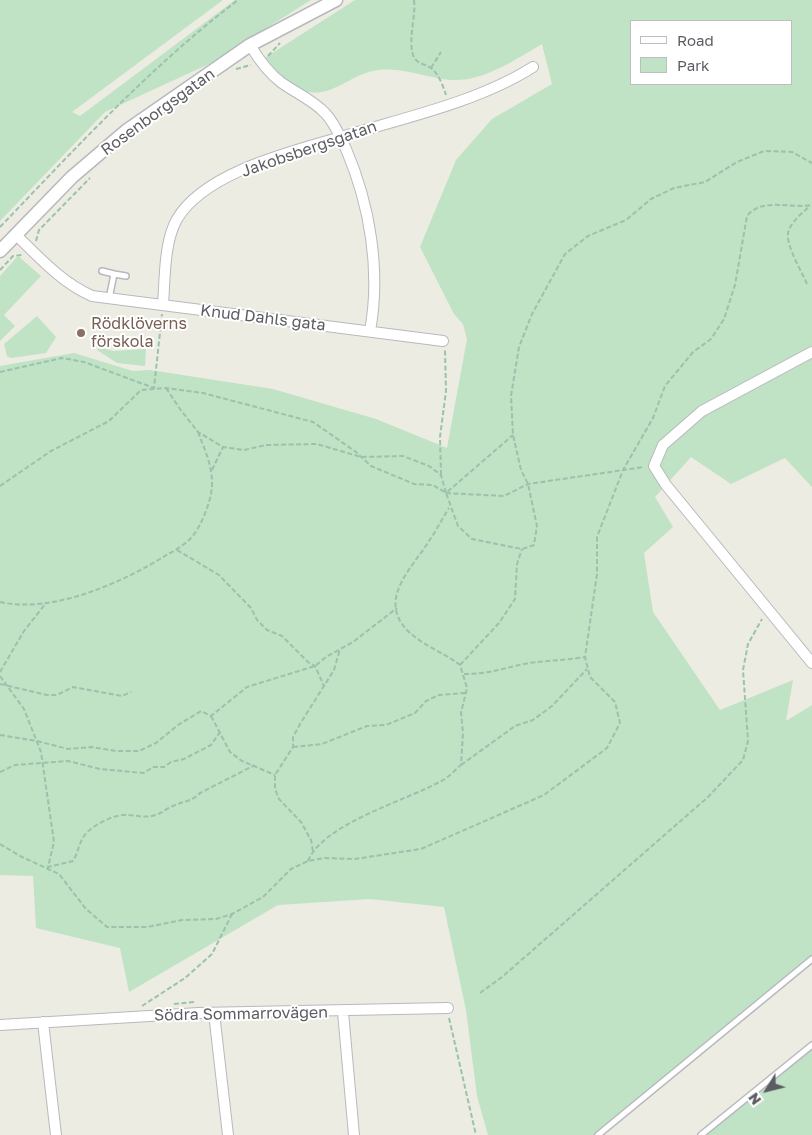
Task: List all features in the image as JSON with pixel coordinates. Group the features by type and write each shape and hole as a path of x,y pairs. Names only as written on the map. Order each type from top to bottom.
{"street":[{"name":"Rosenborgsgatan","path":"0,250 72,177 126,131 250,45 336,0"},
{"path":"250,45 260,61 276,79 321,109 332,122 356,173 370,234 373,278 373,315 370,331"},
{"name":"Jakobsbergsgatan","path":"163,305 172,233 181,213 194,198 220,182 248,169 340,137 450,103 515,79 533,67"},
{"name":"Knud Dahls gata","path":"16,235 59,276 78,290 92,296 443,341"},
{"path":"812,352 702,411 663,445 654,466 666,485 812,663"},
{"name":"Södra Sommarrovägen","path":"0,1026 214,1013 348,1012 448,1008"},
{"path":"348,1012 354,1135"},
{"path":"214,1013 228,1135"},
{"path":"43,1022 56,1135"}],"lane":[{"path":"102,271 126,276"},
{"path":"108,299 114,274"},
{"path":"598,1135 812,959"},
{"path":"701,1135 812,1045"}],"path":[{"path":"0,227 107,116 203,26 238,0"},
{"path":"414,0 412,46 414,55 418,63 431,68 441,80 450,103"},
{"path":"235,70 260,61 271,54 283,40"},
{"path":"431,68 441,52"},
{"path":"410,57 414,55"},
{"path":"443,341 446,355 446,391 440,437 441,475 449,507 458,526 472,539 522,549 534,545 537,526 528,484 521,470 513,435 511,396 519,347 532,314 565,254 588,236 626,220 651,199 674,188 705,182 737,162 764,151 792,152 812,163"},
{"path":"0,270 14,256 22,255 29,248 36,240 38,230 93,175"},
{"path":"0,844 20,856 48,867 59,874 86,909 107,927 146,927 182,920 216,918 232,914 263,897 291,869 308,861 324,858 355,859 421,849 544,795 607,748 620,723 615,702 590,677 585,657 597,574 597,537 623,470 650,425 665,386 693,352 711,339 724,319 735,285 747,216 754,208 766,205 811,205"},
{"path":"808,284 789,245 788,233 795,221 811,205"},
{"path":"154,388 163,305"},
{"path":"0,372 62,358 84,362 154,388"},
{"path":"0,486 51,451 109,420 140,390 154,388 203,393 313,422 362,457 371,466 414,484 433,485 446,493 504,496 528,484 654,466"},
{"path":"0,602 14,605 46,603 86,593 128,577 154,564 190,539 199,526 211,495 212,470 198,432 166,388"},
{"path":"198,432 223,447 244,450 266,445 317,444 362,457 403,456 428,466 441,475"},
{"path":"446,493 513,435"},
{"path":"212,470 223,447"},
{"path":"449,507 429,543 407,570 395,600 398,619 407,630 460,665 464,674 466,693 461,713 463,734 461,765"},
{"path":"460,665 499,623 515,599 517,564 522,549"},
{"path":"176,550 219,575 245,601 267,630 282,636 308,662 316,666 324,686"},
{"path":"0,672 24,631 46,603"},
{"path":"211,716 247,687 316,666 340,649 354,642 396,608"},
{"path":"480,993 502,977 669,832 732,774 743,760 748,741 743,670 748,644 767,608"},
{"path":"313,852 311,840 301,822 279,799 275,789 276,775 294,747 293,737 334,670 340,649"},
{"path":"464,674 484,674 518,666 562,662 585,657"},
{"path":"308,861 313,852 337,832 377,809 408,798 444,780 461,765 516,726 533,720 552,706 588,668"},
{"path":"0,676 24,710 37,741 54,842 48,867"},
{"path":"0,684 47,695 57,695 73,687 122,696 131,692"},
{"path":"294,747 322,744 367,726 386,725 415,713 426,701 439,695 466,693"},
{"path":"0,735 37,741 68,749 92,747 116,751 139,751 156,743 178,725 201,711 211,716 230,752 242,761 276,775"},
{"path":"0,772 14,765 68,761 109,771 144,773 153,767 164,767 171,762 184,759 211,745 220,732"},
{"path":"48,867 73,861 79,852 84,836 100,824 117,816 129,815 138,818 158,815 173,805 194,800 200,793 255,765"},
{"path":"129,1017 185,978 212,954 232,914"},
{"path":"448,1008 454,1044 476,1135"}],"green space":[{"path":"0,0 223,0 72,112 80,116 235,0 311,0 211,63 105,112 0,221"},
{"path":"355,0 812,0 812,487 785,458 731,484 691,457 655,497 673,527 644,553 653,612 720,710 793,680 786,721 812,705 812,959 598,1135 488,1135 477,1096 466,1010 444,907 370,899 278,905 129,992 120,948 36,928 33,876 0,875 0,366 74,353 133,371 150,370 273,389 376,419 447,448 467,339 463,324 454,314 420,247 456,160 492,119 552,84 542,44 510,63 464,80 442,79 403,71 383,70 365,73 331,89 314,93 293,85 263,59"},
{"path":"18,256 41,276 4,315 15,326 0,341 0,276"},
{"path":"37,316 56,337 46,353 11,358 7,356 4,344"},
{"path":"99,347 113,351 146,349 145,366 117,363 97,350"},
{"path":"812,1045 812,1135 701,1135"}],"place":[{"name":"Rödklöverns förskola","path":"81,333"}]}
